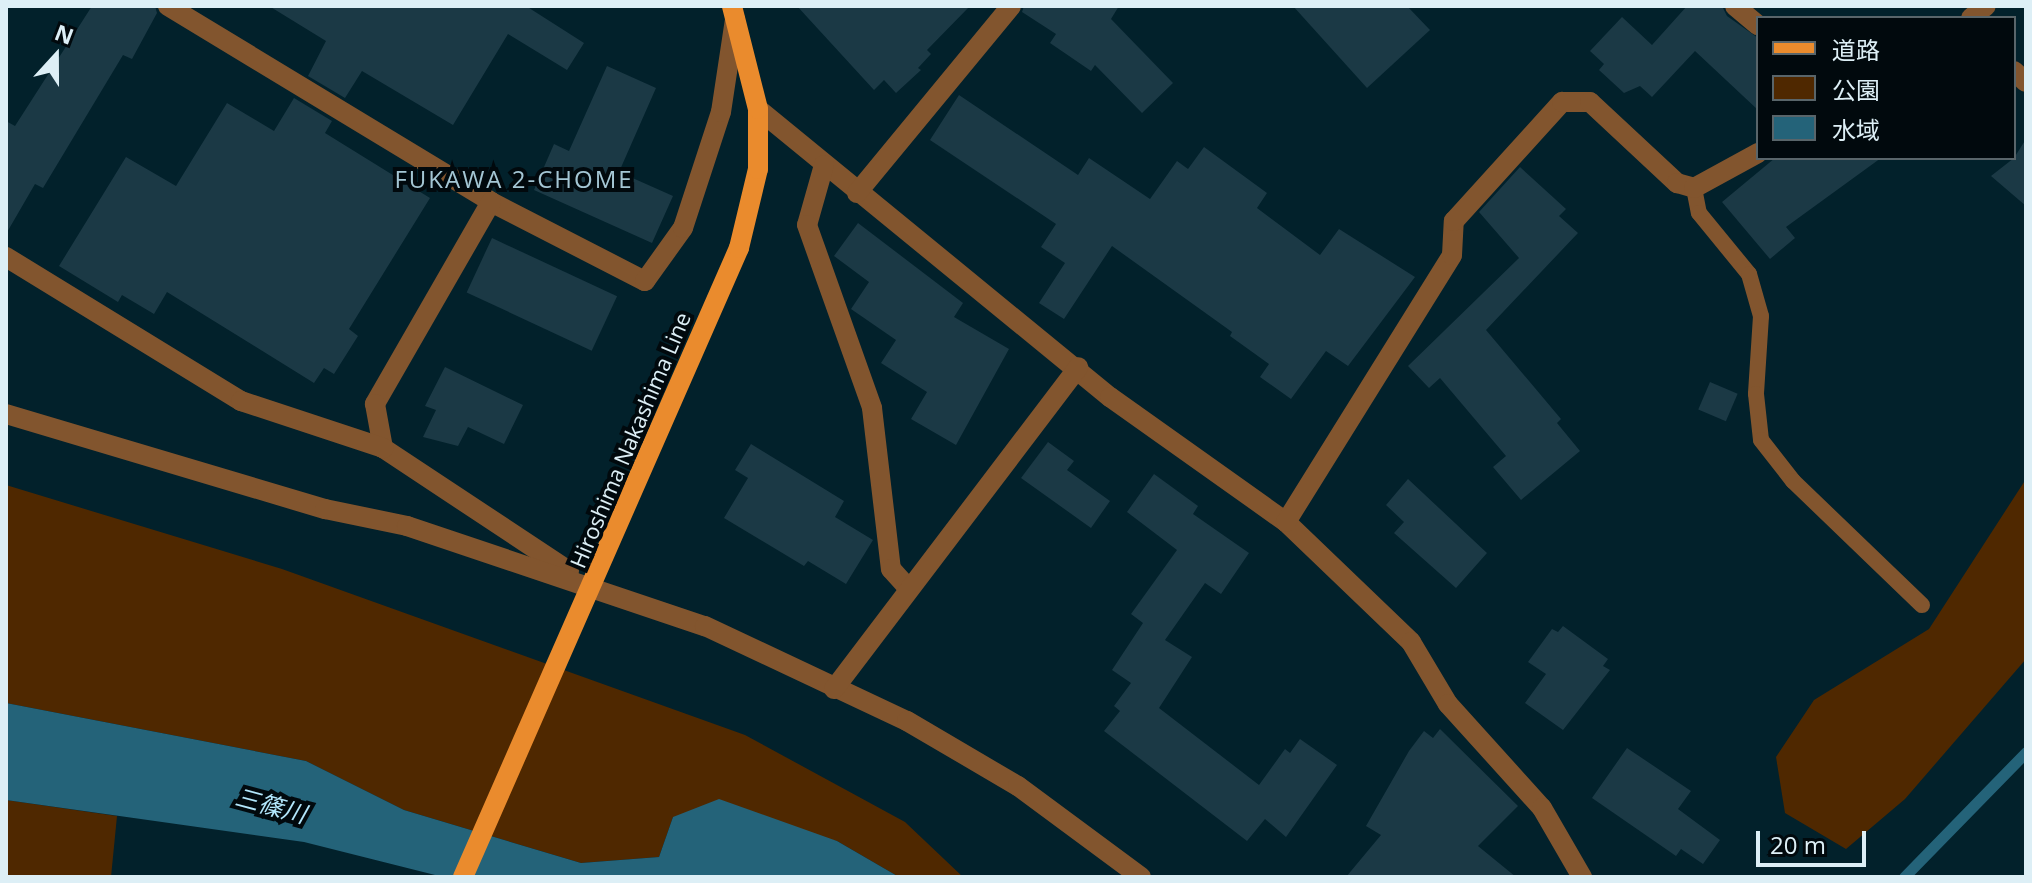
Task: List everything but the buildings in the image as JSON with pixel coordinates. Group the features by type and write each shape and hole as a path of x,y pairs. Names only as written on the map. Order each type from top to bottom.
{"main road":[{"name":"Hiroshima Nakashima Line","path":"463,877 593,587 739,248 758,169 758,109 734,10"}],"street":[{"path":"168,6 491,202 645,281 683,228 721,112 734,10"},
{"path":"857,193 1011,6"},
{"path":"1735,6 1756,23"},
{"path":"1286,522 1452,255 1454,221 1562,102 1590,102 1677,183 1694,188 1756,154"},
{"path":"758,109 857,193 1078,367 1110,397 1286,522 1411,642 1448,704 1542,808 1582,877"},
{"path":"824,165 807,225 872,408 891,569 909,589"},
{"path":"383,448 375,404 491,202"},
{"path":"6,257 241,401 383,448 593,587"},
{"path":"834,689 1078,367"},
{"path":"6,414 325,509 407,526 705,626 907,721 1018,786 1141,877"}],"lane":[{"path":"1694,188 1699,213 1749,274 1761,316 1756,394 1761,440 1793,481 1922,605"}],"green space":[{"path":"2026,479 2026,659 1905,799 1846,849 1785,813 1776,757 1814,700 1929,629"},
{"path":"6,485 282,569 745,735 905,822 963,877 899,877 837,841 673,817 659,857 581,863 404,810 306,761 6,703"},
{"path":"6,800 117,816 111,877 6,877"}],"water":[{"name":"三篠川","path":"6,703 306,761 404,810 581,863 659,857 673,817 719,799 837,841 899,877 443,877 304,842 6,800"}],"waterway":[{"path":"1904,877 2026,752"}],"district":[{"name":"FUKAWA 2-CHOME","path":"514,179"}]}
